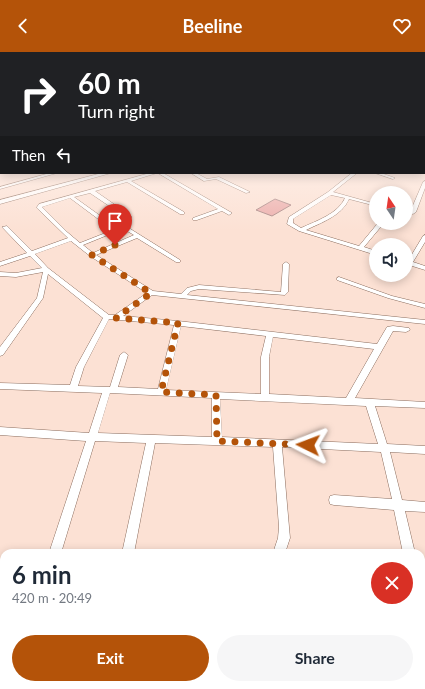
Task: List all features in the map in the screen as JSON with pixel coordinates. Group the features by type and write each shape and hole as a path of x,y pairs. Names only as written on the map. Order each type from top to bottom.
{"street":[{"path":"0,188 51,174"},
{"path":"0,202 104,174"},
{"path":"151,174 38,206 79,245 151,293 425,322"},
{"path":"162,174 229,213"},
{"path":"194,174 206,180 219,178 248,192"},
{"path":"354,174 330,193 292,218 290,224 301,230 369,251"},
{"path":"380,174 393,178"},
{"path":"128,180 182,213"},
{"path":"413,212 425,182"},
{"path":"91,191 129,217"},
{"path":"330,193 369,203"},
{"path":"71,197 117,230"},
{"path":"301,230 336,212 346,203 347,198"},
{"path":"195,219 222,209"},
{"path":"79,245 131,224"},
{"path":"6,226 46,269 107,317 178,323 379,347"},
{"path":"124,227 178,261"},
{"path":"360,248 375,230"},
{"path":"92,255 137,236"},
{"path":"413,254 425,237"},
{"path":"0,264 72,239"},
{"path":"183,296 189,289 199,287 283,294 285,292 286,264"},
{"path":"413,265 425,268"},
{"path":"0,274 16,275 46,269"},
{"path":"0,353 40,298 46,269"},
{"path":"339,279 390,297 424,306 422,310 425,316"},
{"path":"116,318 151,293"},
{"path":"73,388 80,367 107,317"},
{"path":"161,392 178,323"},
{"path":"349,401 390,329 406,330"},
{"path":"265,397 265,357 270,335"},
{"path":"56,549 92,437 124,355"},
{"path":"0,386 73,388 425,405"},
{"path":"216,395 217,441"},
{"path":"369,402 384,449 408,549"},
{"path":"0,431 92,437 277,443 425,450"},
{"path":"129,549 151,439"},
{"path":"277,443 284,527 284,538 280,549"},
{"path":"334,500 425,507"}],"building":[{"path":"275,199 291,205 272,216 256,210"}],"route":[{"path":"115,245 92,255 151,293 116,318 178,323 161,392 216,395 217,441 308,445"}]}
